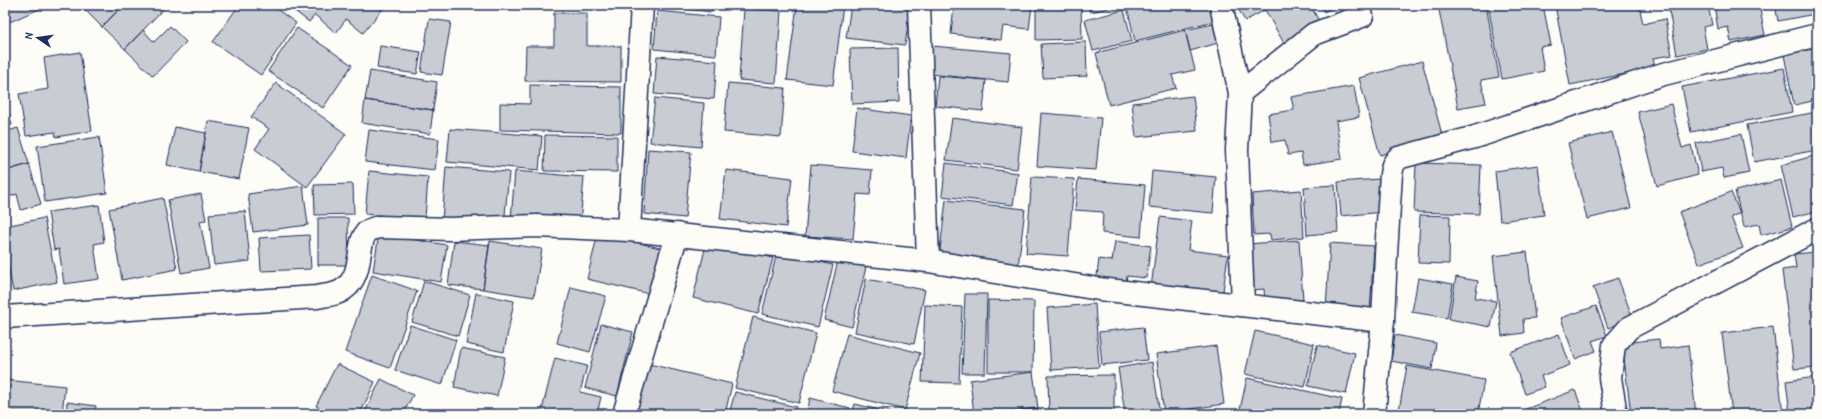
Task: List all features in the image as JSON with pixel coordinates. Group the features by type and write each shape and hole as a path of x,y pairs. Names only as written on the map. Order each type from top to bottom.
{"street":[{"path":"629,230 642,5"},
{"path":"919,5 928,261"},
{"path":"1221,5 1240,93 1236,150 1243,305"},
{"path":"1240,93 1314,34 1362,16"},
{"path":"1374,414 1383,320 1391,174 1393,165 1398,158 1475,137 1660,75 1817,35"},
{"path":"5,317 317,297 334,294 344,290 356,272 364,238 367,232 379,227 450,229 537,226 629,230 677,234 928,261 1099,289 1383,320"},
{"path":"1616,414 1610,378 1614,345 1629,328 1817,229"},
{"path":"624,414 677,234"}],"building":[{"path":"5,5 37,5 39,9 5,24"},
{"path":"80,5 123,5 102,27"},
{"path":"123,5 167,5 125,49 102,27"},
{"path":"239,5 271,5 296,23 261,75 213,42"},
{"path":"287,5 386,5 363,33 346,19 336,33 315,15 309,22"},
{"path":"652,5 713,5 712,12"},
{"path":"797,5 843,5 833,85 787,80"},
{"path":"851,5 911,5 905,45 846,38"},
{"path":"954,5 1032,5 1029,29 1003,26 1001,40 951,34"},
{"path":"1036,5 1081,5 1082,39 1036,40"},
{"path":"1088,5 1123,5 1090,12"},
{"path":"1134,5 1210,5 1214,21 1135,41 1127,7"},
{"path":"1236,5 1310,5 1321,24 1285,45 1265,10 1245,21"},
{"path":"1321,5 1339,5 1324,12"},
{"path":"1463,5 1486,5 1499,77 1481,80 1486,103 1458,108 1439,10"},
{"path":"1488,5 1543,5 1551,45 1540,47 1544,71 1502,79"},
{"path":"1555,5 1639,5 1643,24 1665,19 1672,55 1653,58 1655,68 1570,85"},
{"path":"1668,5 1708,5 1712,25 1703,27 1707,49 1677,55"},
{"path":"1714,5 1759,5 1765,35 1731,42 1728,27 1718,29"},
{"path":"1775,5 1814,5 1815,14 1778,21"},
{"path":"744,9 781,11 776,83 739,80"},
{"path":"1124,10 1132,41 1093,51 1085,20"},
{"path":"657,11 719,17 716,55 654,49"},
{"path":"554,13 587,13 587,46 621,46 621,82 525,81 526,46 554,46"},
{"path":"429,19 451,22 442,75 421,72"},
{"path":"1213,24 1218,43 1190,51 1185,30"},
{"path":"170,26 186,42 153,76 125,49 143,30 154,42"},
{"path":"297,28 352,65 323,108 268,71"},
{"path":"1185,30 1195,70 1172,75 1176,88 1109,105 1096,53"},
{"path":"1086,42 1087,76 1043,78 1041,44"},
{"path":"380,46 421,52 417,74 377,68"},
{"path":"932,46 1011,53 1008,82 929,74"},
{"path":"898,48 899,102 852,104 850,49"},
{"path":"1817,48 1817,100 1794,105 1784,55"},
{"path":"80,52 92,131 56,137 55,132 26,136 19,94 48,89 44,58"},
{"path":"657,56 717,61 714,99 654,94"},
{"path":"1422,61 1443,138 1380,155 1359,78"},
{"path":"1784,68 1792,112 1691,132 1682,87"},
{"path":"370,71 437,82 433,110 365,100"},
{"path":"938,76 986,80 983,111 935,106"},
{"path":"276,83 346,134 307,187 255,149 269,129 251,117"},
{"path":"728,83 785,88 781,137 724,132"},
{"path":"530,85 621,87 621,133 500,130 500,103 530,104"},
{"path":"1354,86 1359,117 1336,121 1342,159 1303,165 1301,153 1288,155 1285,140 1272,142 1268,114 1294,110 1291,97"},
{"path":"5,95 12,125 5,126"},
{"path":"1193,96 1197,131 1136,137 1132,103"},
{"path":"655,98 704,103 701,147 650,142"},
{"path":"365,100 433,110 430,134 362,123"},
{"path":"1671,104 1682,148 1691,145 1698,175 1657,186 1638,112"},
{"path":"857,108 911,116 906,158 852,151"},
{"path":"1817,112 1817,150 1754,162 1747,125"},
{"path":"1041,113 1101,118 1096,170 1037,166"},
{"path":"952,118 1022,127 1017,169 946,160"},
{"path":"208,121 249,128 239,179 199,172"},
{"path":"175,127 206,133 199,172 167,165"},
{"path":"18,128 29,164 5,171 5,132"},
{"path":"450,129 542,136 539,170 447,162"},
{"path":"369,130 439,139 435,170 365,162"},
{"path":"1612,132 1631,208 1587,219 1568,143"},
{"path":"1741,134 1749,173 1724,178 1722,168 1701,172 1696,143"},
{"path":"545,135 617,136 617,172 544,171"},
{"path":"99,137 107,193 45,202 37,146"},
{"path":"648,149 691,152 685,218 644,214"},
{"path":"1817,155 1817,211 1793,217 1781,165"},
{"path":"946,163 1018,173 1013,205 942,196"},
{"path":"1416,163 1481,165 1479,214 1414,212"},
{"path":"29,164 41,204 21,210 17,194 5,198 5,171"},
{"path":"811,165 872,170 870,195 857,194 853,239 805,236"},
{"path":"1538,165 1544,215 1500,221 1495,171"},
{"path":"446,167 509,172 504,226 442,221"},
{"path":"726,170 792,178 786,227 720,219"},
{"path":"369,171 428,177 425,219 365,214"},
{"path":"515,171 584,177 580,225 511,219"},
{"path":"1152,171 1216,177 1213,213 1149,207"},
{"path":"1032,177 1074,179 1068,256 1026,253"},
{"path":"1078,179 1145,185 1141,237 1102,233 1103,212 1075,210"},
{"path":"1380,179 1383,212 1341,216 1338,182"},
{"path":"1781,180 1792,227 1761,235 1759,224 1744,227 1735,191"},
{"path":"353,184 354,214 315,215 314,185"},
{"path":"1335,185 1338,232 1307,235 1304,187"},
{"path":"303,186 308,225 253,232 248,194"},
{"path":"1301,190 1304,237 1271,240 1270,234 1254,235 1252,194"},
{"path":"1731,192 1740,213 1731,217 1743,248 1699,264 1679,212"},
{"path":"201,194 206,220 200,221 209,268 181,273 168,200"},
{"path":"163,198 177,269 122,280 109,209"},
{"path":"946,200 1025,209 1018,267 939,258"},
{"path":"99,205 104,242 94,244 99,279 64,284 59,249 54,250 48,212"},
{"path":"245,211 250,261 214,265 209,214"},
{"path":"1420,215 1450,216 1449,264 1418,263"},
{"path":"1160,217 1192,221 1188,250 1228,255 1222,298 1151,288"},
{"path":"44,218 57,282 13,291 5,251 5,226"},
{"path":"318,218 348,218 349,265 318,265"},
{"path":"598,233 664,249 654,295 587,279"},
{"path":"379,234 447,245 441,282 373,271"},
{"path":"309,235 311,269 261,271 259,238"},
{"path":"1299,240 1303,300 1265,303 1264,289 1252,290 1248,244"},
{"path":"454,241 489,245 483,289 448,285"},
{"path":"490,241 542,249 534,297 483,289"},
{"path":"707,241 773,258 758,314 693,298"},
{"path":"1115,241 1151,246 1146,278 1127,276 1125,287 1096,284 1099,259 1112,261"},
{"path":"1330,243 1374,246 1370,312 1326,309"},
{"path":"777,252 833,265 818,327 762,314"},
{"path":"1527,252 1535,318 1523,319 1524,333 1502,336 1493,256"},
{"path":"1817,252 1817,345 1815,345 1817,367 1794,369 1782,270 1796,268 1794,254"},
{"path":"838,260 866,267 852,327 824,320"},
{"path":"372,275 417,291 390,368 345,352"},
{"path":"1456,277 1478,281 1475,298 1496,301 1491,327 1449,319"},
{"path":"1418,278 1453,284 1447,318 1412,312"},
{"path":"1618,278 1633,319 1608,328 1593,287"},
{"path":"866,279 925,290 914,344 855,332"},
{"path":"424,281 470,295 458,336 412,322"},
{"path":"571,287 606,296 590,352 557,343"},
{"path":"476,293 514,301 504,352 466,344"},
{"path":"965,294 987,294 985,373 962,373"},
{"path":"988,300 1034,301 1033,372 988,372"},
{"path":"1095,304 1099,367 1051,370 1047,308"},
{"path":"925,305 962,307 959,383 922,382"},
{"path":"1596,306 1607,336 1592,341 1596,351 1575,359 1561,318"},
{"path":"753,317 816,333 799,403 735,388"},
{"path":"601,324 633,332 617,396 585,388"},
{"path":"410,325 456,340 442,385 395,370"},
{"path":"1143,327 1147,360 1102,365 1099,332"},
{"path":"1773,327 1783,414 1732,414 1722,333"},
{"path":"1255,331 1314,344 1305,387 1245,374"},
{"path":"847,334 920,353 905,410 832,391"},
{"path":"1559,334 1570,365 1541,376 1545,387 1525,394 1510,352"},
{"path":"1395,335 1436,343 1432,369 1391,361"},
{"path":"1659,339 1660,349 1688,345 1696,414 1631,414 1622,343"},
{"path":"1317,345 1355,353 1346,394 1308,386"},
{"path":"1216,346 1224,404 1164,413 1156,354"},
{"path":"461,348 505,357 497,396 454,387"},
{"path":"555,358 587,366 580,392 601,397 597,414 541,414"},
{"path":"1152,362 1160,414 1125,414 1118,368"},
{"path":"645,363 732,384 725,414 633,414"},
{"path":"337,364 375,382 360,414 332,414 316,406"},
{"path":"1407,366 1484,380 1478,414 1422,414 1399,410"},
{"path":"1033,372 1038,408 989,414 974,414 970,380"},
{"path":"1114,375 1114,414 1049,414 1048,376"},
{"path":"1817,377 1817,414 1790,414 1786,381"},
{"path":"1247,378 1342,399 1339,414 1239,414"},
{"path":"381,379 413,395 403,414 364,414"},
{"path":"5,380 65,386 62,414 5,414"},
{"path":"1575,390 1584,414 1528,414 1526,409"},
{"path":"735,392 796,407 794,414 729,414"},
{"path":"810,398 850,408 849,414 807,414"},
{"path":"67,402 96,406 95,414 66,414"},
{"path":"855,404 896,414 852,414"},
{"path":"1038,408 1038,414 989,414"}]}
